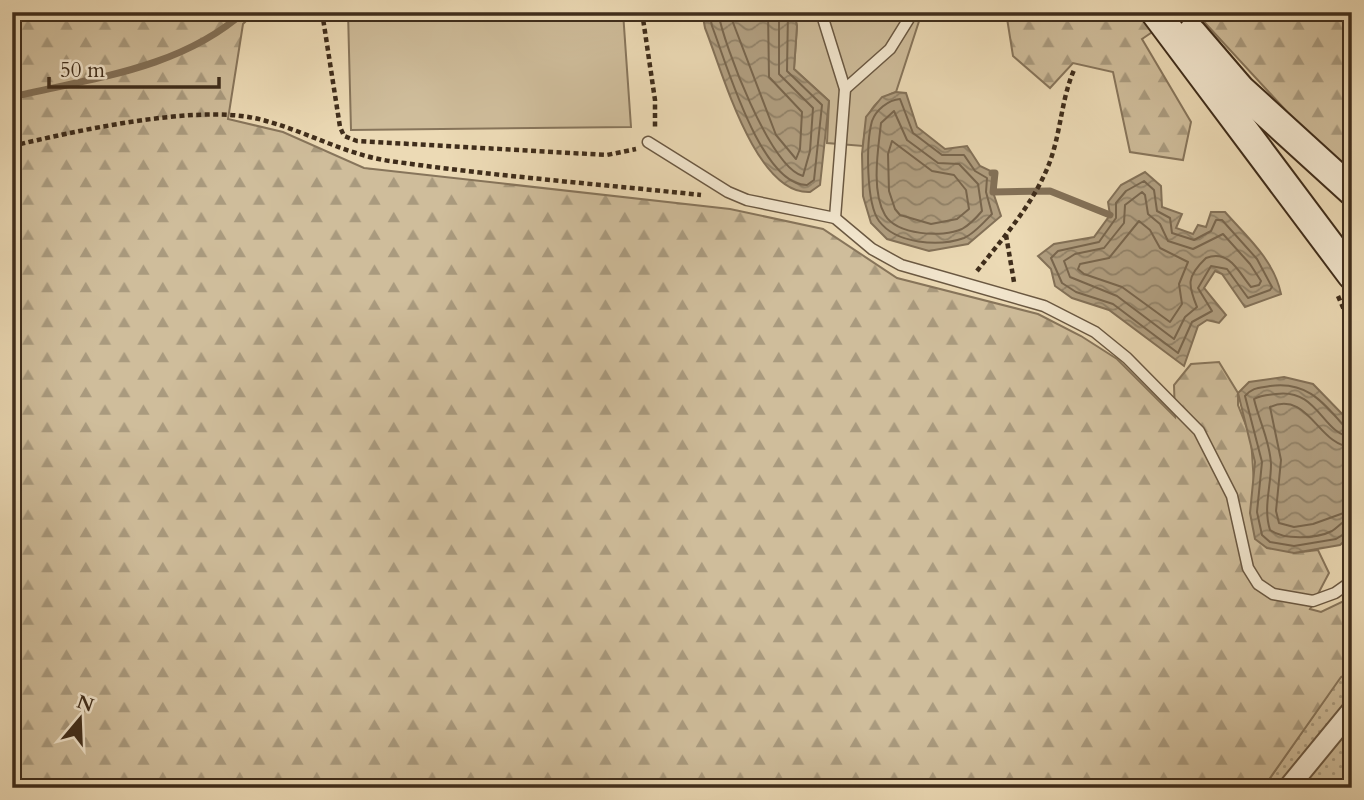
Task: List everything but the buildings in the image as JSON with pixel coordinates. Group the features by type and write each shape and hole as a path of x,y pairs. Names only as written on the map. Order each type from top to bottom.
{"main road":[{"path":"1155,12 1352,275"},
{"path":"1176,12 1240,89 1352,191"}],"street":[{"path":"1288,788 1351,710"}],"lane":[{"path":"821,12 845,89 835,218"},
{"path":"845,89 890,49 913,12"},
{"path":"648,142 729,192 747,200 835,218 873,249 901,265 1022,298 1095,332 1127,358 1199,431 1232,496 1248,568 1258,584 1273,594 1313,601 1335,593 1352,581"}],"path":[{"path":"322,12 340,127 344,136 357,141 607,155 631,150 648,142 654,131 657,115 642,12"},
{"path":"967,283 1023,210 1049,166 1067,86 1074,70"},
{"path":"12,146 116,125 216,114 285,125 362,157 706,195"},
{"path":"1006,234 1012,278 1022,298"}],"green space":[{"path":"12,12 255,12 243,24 228,119 283,132 364,168 730,209 823,229 897,278 1038,314 1081,336 1117,359 1175,417 1174,385 1191,364 1219,362 1238,393 1238,405 1251,438 1254,484 1294,553 1318,550 1329,573 1310,609 1321,612 1352,597 1352,672 1341,677 1263,788 12,788"},
{"path":"348,12 623,12 631,127 351,130"},
{"path":"794,12 922,12 896,92 879,101 870,112 863,146 827,143 829,101 794,69 797,26"},
{"path":"1006,12 1182,12 1142,39 1191,122 1183,160 1130,152 1113,72 1073,63 1050,88 1013,56"},
{"path":"1195,12 1352,12 1352,172 1302,128"},
{"path":"1352,672 1352,788 1263,788 1341,676"}],"water":[{"path":"702,12 794,12 797,26 794,69 829,101 820,185 810,192 790,188 773,174 757,153 731,99 705,28"},
{"path":"896,92 906,93 917,127 945,149 967,146 980,166 995,173 993,192 1001,216 968,244 929,251 887,239 871,223 863,196 862,154 866,117 882,97"},
{"path":"1145,172 1161,186 1162,207 1182,214 1176,228 1193,234 1198,225 1206,227 1211,212 1225,212 1266,260 1281,294 1245,307 1222,274 1215,271 1204,288 1226,315 1219,323 1207,320 1198,326 1184,366 1109,310 1072,298 1055,286 1051,269 1038,256 1054,244 1094,237 1110,215 1108,202 1121,185"},
{"path":"1284,377 1313,384 1349,421 1352,534 1340,545 1294,553 1267,548 1255,539 1250,513 1255,462 1238,393 1249,382"}],"waterway":[{"path":"12,97 104,77 164,59 192,47 244,12"},
{"path":"992,173 995,173 993,192 1050,191 1110,215"}]}
